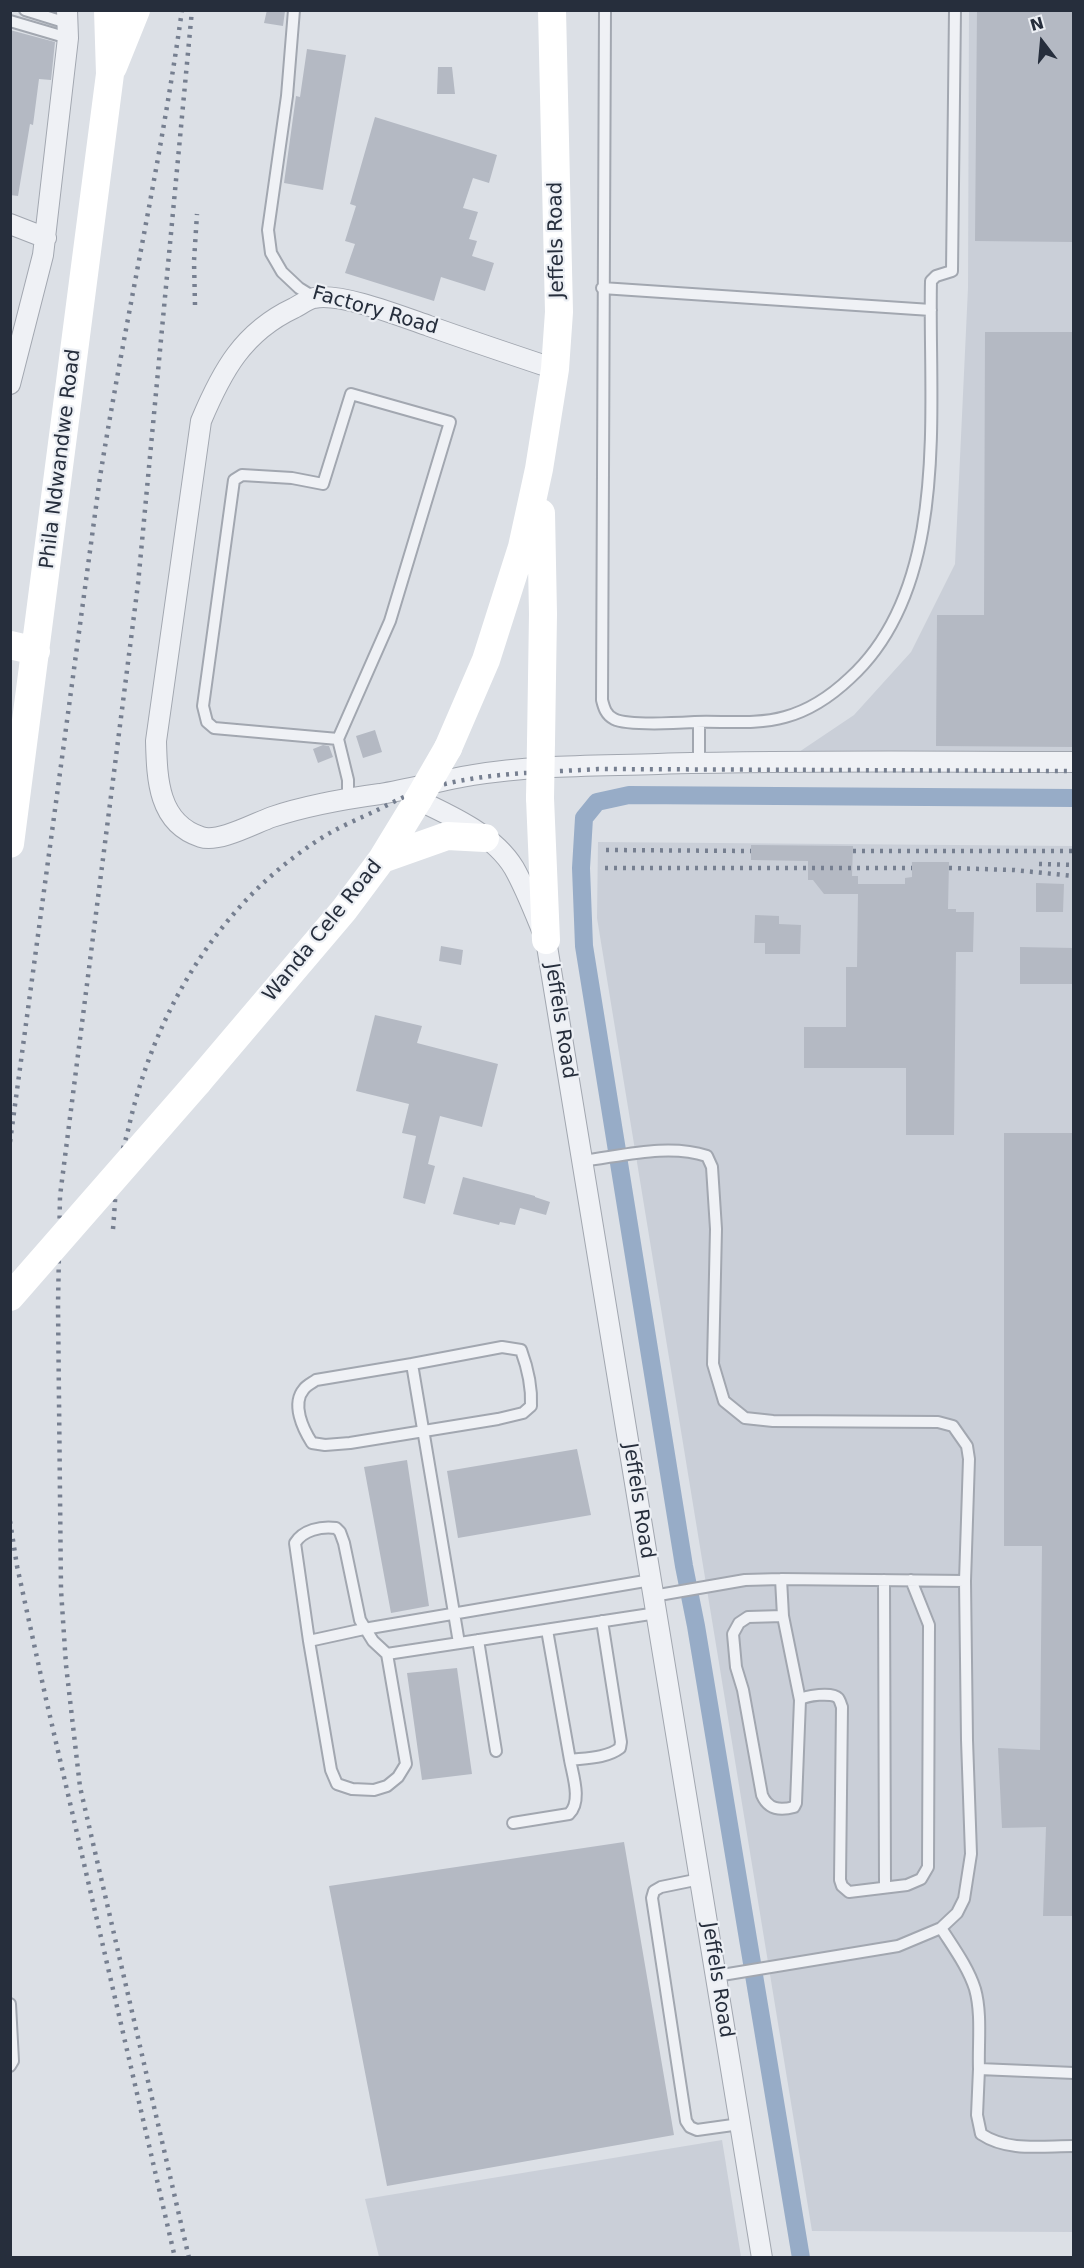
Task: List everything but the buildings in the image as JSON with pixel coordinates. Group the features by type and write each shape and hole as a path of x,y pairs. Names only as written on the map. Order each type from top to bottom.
{"main road":[{"name":"Phila Ndwandwe Road","path":"10,844 23,648 110,74 108,10"},
{"name":"Phila Ndwandwe Road","path":"110,74 136,10"},
{"name":"Jeffels Road","path":"539,469 555,369 559,312 552,10"},
{"path":"539,469 543,614 540,798 546,940"},
{"name":"Wanda Cele Road","path":"10,1298 344,910 382,859 448,748 486,660 522,547 539,469"},
{"path":"382,859 447,836 485,838"}],"street":[{"path":"10,384 45,238 68,24"},
{"path":"10,224 45,238"},
{"path":"315,298 281,314 257,330 236,354 218,381 201,421 156,741 157,780 165,805 175,822 187,831 204,838 220,837 275,816 348,797 380,794 475,775 521,770 699,763 1074,762"},
{"name":"Factory Road","path":"315,298 368,305 555,369"},
{"name":"Jeffels Road","path":"412,809 446,813 485,838 513,867 546,940 762,2258"}],"lane":[{"path":"25,10 68,24"},
{"name":"Factory Road","path":"294,10 287,96 268,230 272,253 282,273 315,298"},
{"path":"605,10 602,700 605,711 614,720 653,724 749,722 783,718 804,711 832,695 861,669 881,644 903,600 926,518 931,434 931,281 936,276 952,271 955,10"},
{"path":"10,21 68,24"},
{"path":"602,288 930,310"},
{"path":"338,739 214,728 207,722 203,706 232,485 236,477 242,475 292,478 323,484 351,394 450,422 390,621 338,739 348,780 348,797"},
{"path":"699,722 699,763"},
{"path":"582,1161 648,1152 692,1151 707,1156 712,1167 716,1229 712,1364 724,1401 745,1418 773,1421 939,1422 953,1426 967,1446 969,1459 964,1581 966,1740 971,1854 964,1899 957,1913 941,1928 898,1946 716,1976"},
{"path":"502,1347 521,1350 532,1389 531,1406 523,1413 498,1419 325,1445 312,1443 302,1428 298,1406 303,1389 316,1380 412,1364 502,1347"},
{"path":"412,1364 459,1643"},
{"path":"329,1527 340,1532 357,1615 373,1641 387,1654 406,1764 398,1777 387,1786 374,1790 352,1790 337,1784 331,1770 309,1641 295,1544 300,1536 308,1531 329,1527"},
{"path":"781,1579 783,1616 800,1700 796,1803 794,1807 788,1809 769,1807 762,1795 743,1690 736,1667 733,1634 739,1623 748,1617 783,1616"},
{"path":"309,1641 454,1613 654,1596 746,1580 964,1581"},
{"path":"884,1580 885,1887"},
{"path":"800,1700 808,1696 834,1695 841,1703 840,1880 842,1886 849,1892 914,1883 921,1879 928,1867 929,1625 910,1580"},
{"path":"387,1654 602,1621 654,1596"},
{"path":"570,1760 609,1754 620,1748 621,1736 602,1621"},
{"path":"513,1823 569,1814 576,1801 547,1630"},
{"path":"478,1640 496,1751"},
{"path":"700,1879 661,1887 654,1891 652,1898 686,2121 690,2127 697,2130 740,2124"},
{"path":"941,1928 965,1965 975,1990 979,2069 977,2115 981,2134 995,2143 1014,2146 1074,2146"},
{"path":"10,2004 13,2061 10,2066"},
{"path":"979,2069 1074,2073"}],"shaded area":[{"path":"969,11 1073,11 1073,752 793,756 854,715 911,652 955,564 968,288"},
{"path":"598,842 1073,846 1073,2232 812,2231 597,918"},
{"path":"722,2140 741,2257 379,2257 365,2199"}],"waterway":[{"path":"801,2258 696,1626 684,1566 584,946 581,868 584,818 597,802 629,795 1074,798"}],"railway":[{"path":"10,1142 100,477 182,10"},
{"path":"189,2258 80,1787 66,1665 61,1590 58,1306 60,1196 138,584 192,10"},
{"path":"195,305 194,261 197,214"},
{"path":"113,1229 120,1161 141,1082 176,999 199,960 226,923 256,890 290,860 344,825 414,793 436,786 482,777 528,773 598,769 1074,771"},
{"path":"606,850 751,851"},
{"path":"853,851 1074,851"},
{"path":"1039,864 1074,865"},
{"path":"605,868 912,868"},
{"path":"949,868 1014,870 1074,876"},
{"path":"10,1521 17,1566 46,1699 175,2258"}]}
